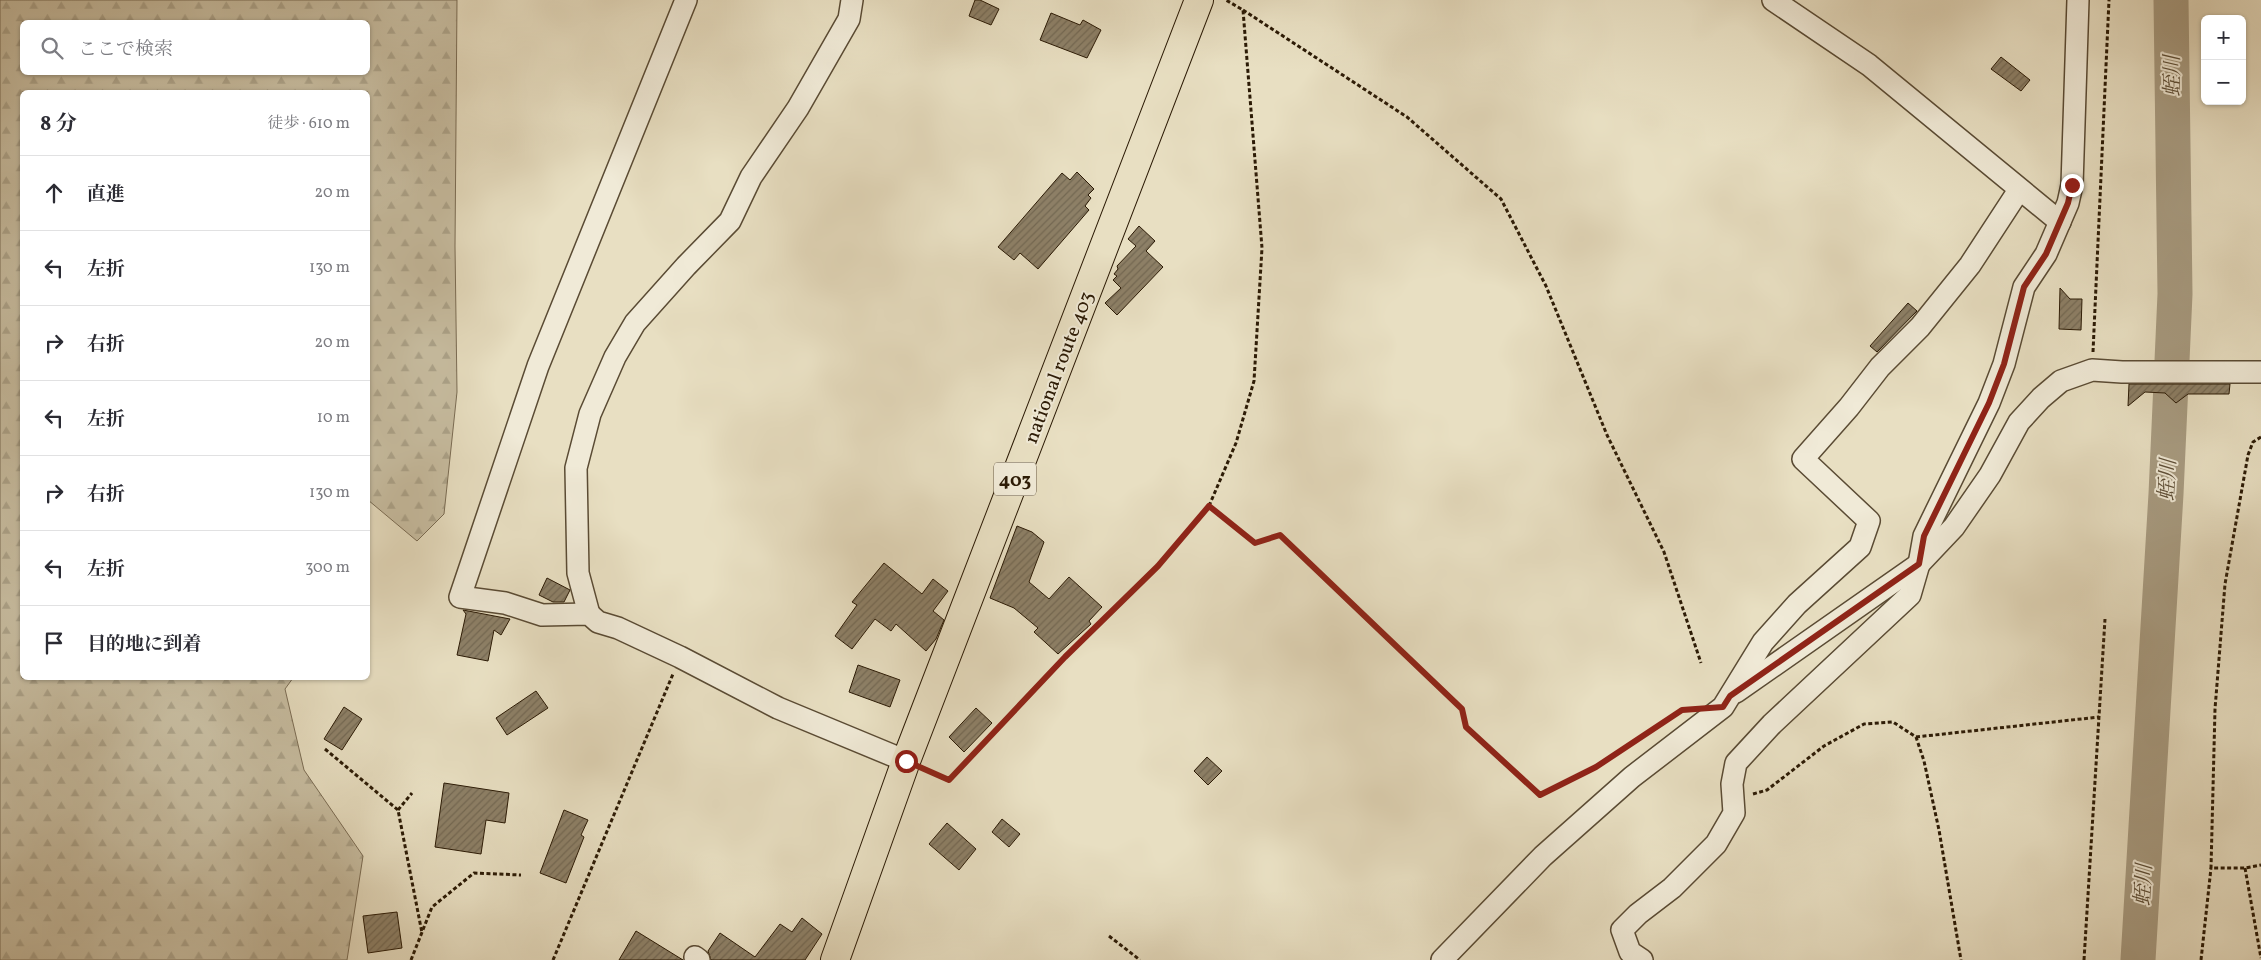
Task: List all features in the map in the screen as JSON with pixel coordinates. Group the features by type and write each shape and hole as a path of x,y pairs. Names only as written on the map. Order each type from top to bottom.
{"highway":[{"name":"national route 403","path":"835,960 906,761 1199,0"}],"street":[{"path":"588,614 542,615 505,603 460,597 538,366 686,0"},
{"path":"852,0 849,19 798,108 751,177 730,222 686,266 635,323 615,357 590,414 576,468 578,573 588,614 598,622 618,628 680,657 778,708 906,761"},
{"path":"1773,0 1869,65 2060,222"},
{"path":"1642,960 1630,952 1622,930 1638,914 1672,888 1716,844 1734,813 1732,784 1736,763 1910,595 1919,564 1924,536 1989,403 2004,364 2024,287 2046,254 2068,203 2072,185 2078,0"},
{"path":"1727,701 1763,642 1797,604 1860,547 1869,521 1803,459 1849,407 1880,367 1920,327 1939,304 1989,239 2019,190"},
{"path":"1442,960 1543,856 1632,777 1727,701 1919,564 1954,527 1990,475 2019,422 2041,398 2061,381 2092,370 2122,372 2261,372"}],"path":[{"path":"1226,0 1407,117 1501,199 1546,286 1607,435 1664,552 1701,663"},
{"path":"2092,370 2109,0"},
{"path":"906,761 949,780 1065,657 1158,566 1209,506 1236,443 1254,381 1262,248 1243,10"},
{"path":"2201,960 2211,868 2215,709 2225,584 2248,455 2253,442 2261,437"},
{"path":"1209,506 1255,543 1280,535 1462,709 1466,727 1540,795 1596,767 1682,710 1727,701"},
{"path":"2084,960 2106,619"},
{"path":"554,960 680,657"},
{"path":"1916,737 2099,717"},
{"path":"1732,784 1750,794 1767,790 1824,746 1864,724 1893,722 1916,737 1924,761 1939,830 1961,960"},
{"path":"326,750 398,810 422,933"},
{"path":"398,810 412,793"},
{"path":"2211,868 2245,868 2261,865"},
{"path":"2245,868 2261,958"},
{"path":"411,960 432,907 474,873 521,875"},
{"path":"1109,936 1140,960"}],"green space":[{"path":"0,0 457,0 455,246 457,392 444,514 417,541 370,502 370,90 20,90 20,680 292,680 285,689 304,770 363,856 347,960 0,960"}],"building":[{"path":"975,0 980,0 999,9 991,25 969,16"},
{"path":"1051,13 1080,25 1083,20 1101,30 1087,58 1040,40"},
{"path":"2001,57 2030,80 2021,91 1991,69"},
{"path":"1077,172 1094,189 1088,195 1091,198 1085,206 1089,210 1038,269 1020,253 1014,260 998,247 1062,173 1070,180"},
{"path":"1139,226 1155,241 1146,251 1163,267 1117,315 1105,303 1121,288 1113,280 1117,276 1114,274 1118,269 1117,266 1136,246 1128,239"},
{"path":"2060,288 2070,299 2082,299 2081,330 2059,329"},
{"path":"1908,303 1917,311 1877,352 1870,346"},
{"path":"2129,384 2230,384 2229,394 2188,394 2176,403 2165,393 2145,392 2128,406"},
{"path":"1017,526 1032,532 1044,542 1029,582 1049,599 1069,577 1102,607 1089,621 1091,624 1058,654 1034,632 1038,628 1014,608 990,598"},
{"path":"884,563 922,594 933,579 948,591 933,611 944,620 936,639 926,651 896,624 891,631 875,619 852,649 835,636 857,605 852,602"},
{"path":"547,578 570,590 564,602 553,602 539,595"},
{"path":"463,610 510,619 501,635 494,630 488,661 457,655 466,614"},
{"path":"858,665 900,680 890,707 849,692"},
{"path":"536,691 548,708 507,735 496,718"},
{"path":"344,707 362,719 342,750 324,739"},
{"path":"976,708 992,723 964,752 949,737"},
{"path":"1207,757 1222,771 1208,785 1194,771"},
{"path":"444,783 509,793 505,823 486,820 481,854 435,847"},
{"path":"564,810 588,820 581,835 584,837 566,883 540,873"},
{"path":"1002,819 1020,834 1009,847 992,832"},
{"path":"947,823 976,849 959,870 929,844"},
{"path":"397,912 402,948 368,953 363,916"},
{"path":"802,918 822,934 805,960 711,960 708,951 720,933 755,957 780,924 792,932"},
{"path":"636,931 683,960 619,960"}],"waterway":[{"name":"蛭川","path":"2138,960 2166,494 2175,294 2171,0"}],"route":[{"path":"906,761 949,780 1065,657 1158,566 1209,506 1255,543 1280,535 1462,709 1466,727 1540,795 1596,767 1682,710 1723,707 1730,696 1919,564 1924,536 1989,403 2004,364 2024,287 2046,254 2068,203 2072,185"}]}
